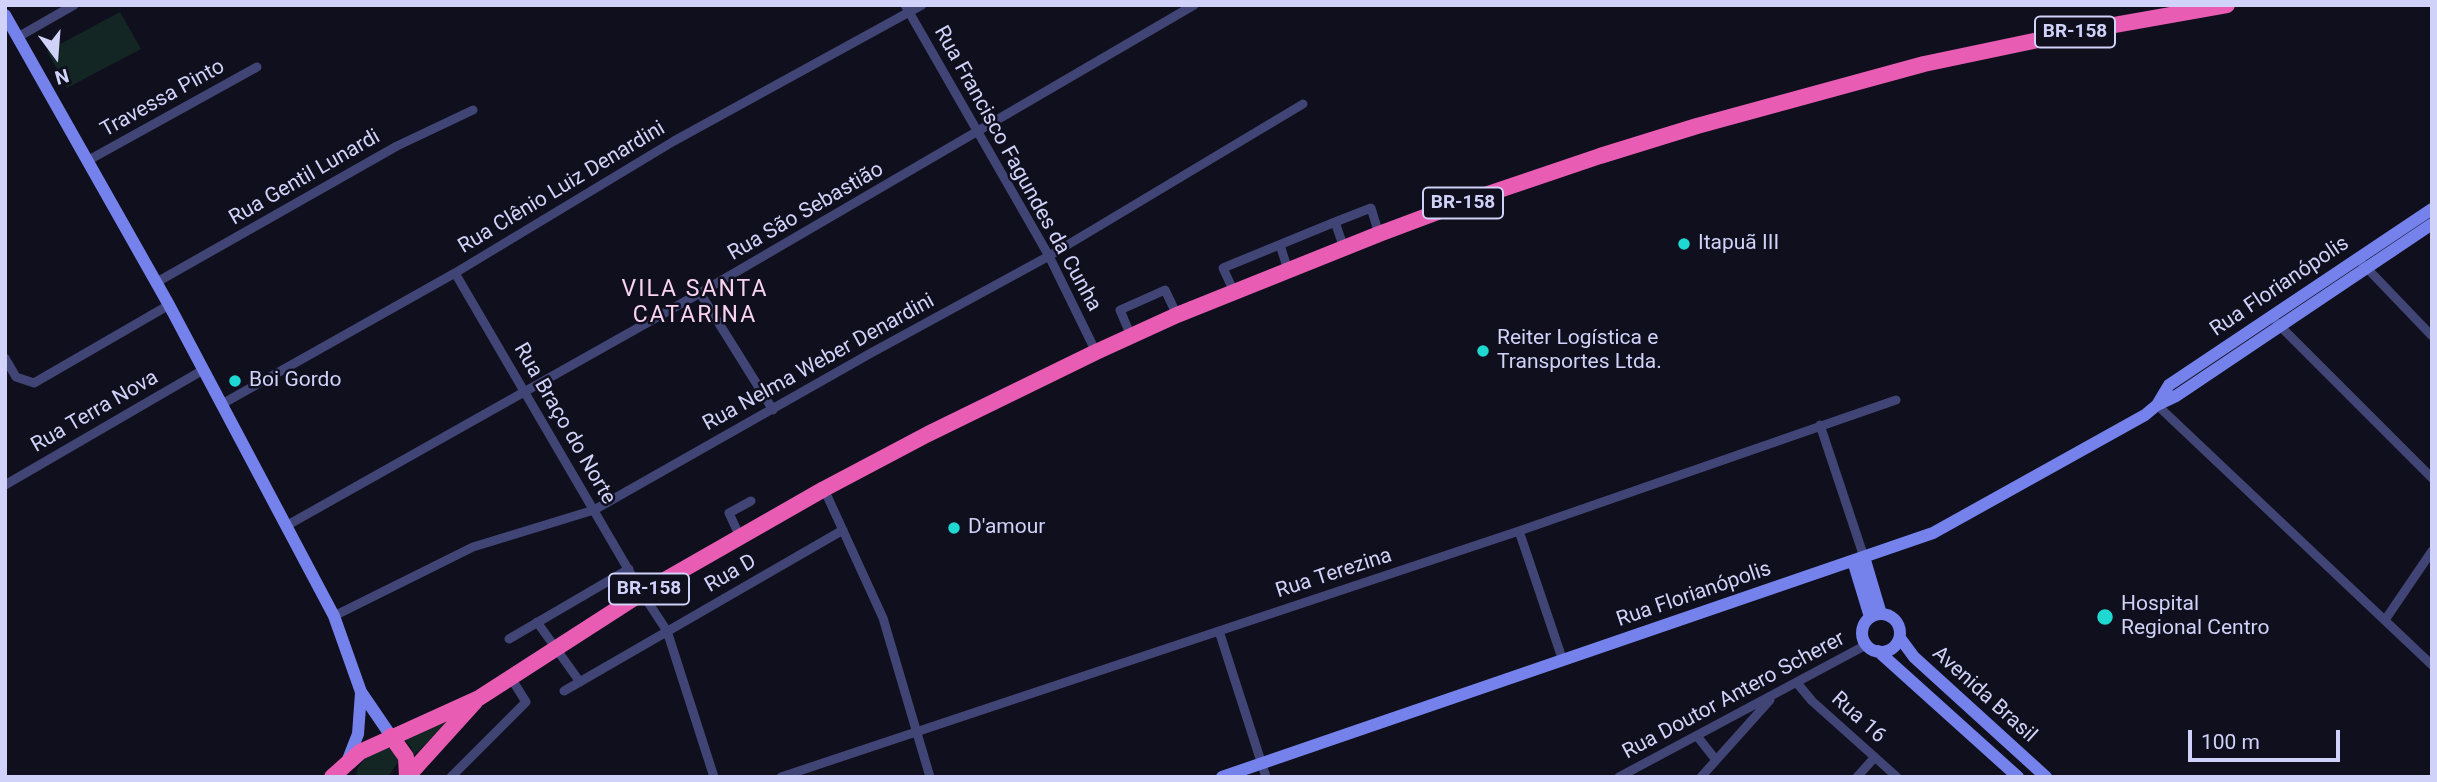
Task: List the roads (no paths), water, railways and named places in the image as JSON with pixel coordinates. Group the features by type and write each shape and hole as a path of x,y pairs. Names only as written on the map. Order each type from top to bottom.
{"highway":[{"name":"BR-158","path":"332,777 347,769 360,752 479,698 642,593 824,489 928,434 1177,315 1379,234 1600,156 1800,96 1998,47 2227,5"},
{"name":"BR-158","path":"407,777 479,698"},
{"path":"391,736 406,757 407,777"}],"street":[{"path":"18,37 74,5"},
{"name":"Rua Clênio Luiz Denardini","path":"222,404 455,273 674,141 908,9 922,5"},
{"name":"Rua São Sebastião","path":"286,526 700,293 1195,5"},
{"name":"Rua Francisco Fagundes da Cunha","path":"908,9 1049,256 1096,352"},
{"path":"5,15 157,282 334,616 361,692 391,736"},
{"name":"Travessa Pinto","path":"86,161 257,67"},
{"name":"Rua Nelma Weber Denardini","path":"334,616 473,547 594,510 1049,256 1303,104"},
{"name":"Rua Gentil Lunardi","path":"157,282 397,146 473,110"},
{"path":"1234,292 1223,268 1335,222 1371,208 1379,234"},
{"name":"Rua Florianópolis","path":"1222,777 1933,533 2176,396 2276,321 2362,263 2432,209"},
{"path":"1335,222 1344,248"},
{"name":"Rua Florianópolis","path":"2362,263 2432,224"},
{"path":"1280,244 1288,270"},
{"path":"2362,263 2432,336"},
{"name":"Rua Braço do Norte","path":"455,273 642,593 667,631 715,777"},
{"path":"1131,336 1120,310 1165,290 1177,315"},
{"path":"700,293 773,410"},
{"path":"5,358 16,377 34,383 169,305"},
{"path":"2276,321 2432,478"},
{"name":"Rua Terra Nova","path":"5,485 203,370"},
{"name":"Rua Terezina","path":"781,777 1519,531 1896,400"},
{"path":"2157,405 2432,665"},
{"path":"1820,425 1859,559"},
{"path":"824,489 883,618 930,777"},
{"path":"740,537 729,513 751,501"},
{"name":"Rua D","path":"564,691 843,530"},
{"path":"1519,531 1563,661"},
{"path":"2385,620 2432,551"},
{"name":"Avenida Brasil","path":"1859,559 1876,615"},
{"path":"509,639 629,569"},
{"name":"Avenida Brasil","path":"2015,776 1872,648 1861,635 1864,624 1876,615 1890,617 1897,624 1900,638 1914,657 2046,777"},
{"path":"537,622 580,682"},
{"path":"1219,631 1266,777"},
{"path":"1872,648 1894,647 1900,638"},
{"name":"Rua Doutor Antero Scherer","path":"1619,777 1797,683 1872,648"},
{"path":"451,777 526,702 511,678"},
{"name":"Rua 16","path":"1797,683 1812,701 1897,777"},
{"path":"347,769 358,734 361,692"},
{"path":"1701,777 1774,696"},
{"path":"1697,736 1716,760"},
{"path":"1857,777 1875,757"}],"place":[{"name":"Itapuã III","path":"1684,244"},
{"name":"Reiter Logística e Transportes Ltda.","path":"1483,351"},
{"name":"Boi Gordo","path":"235,381"},
{"name":"D'amour","path":"954,528"},
{"name":"Hospital Regional Centro","path":"2105,617"}],"district":[{"name":"VILA SANTA CATARINA","path":"695,303"}]}
